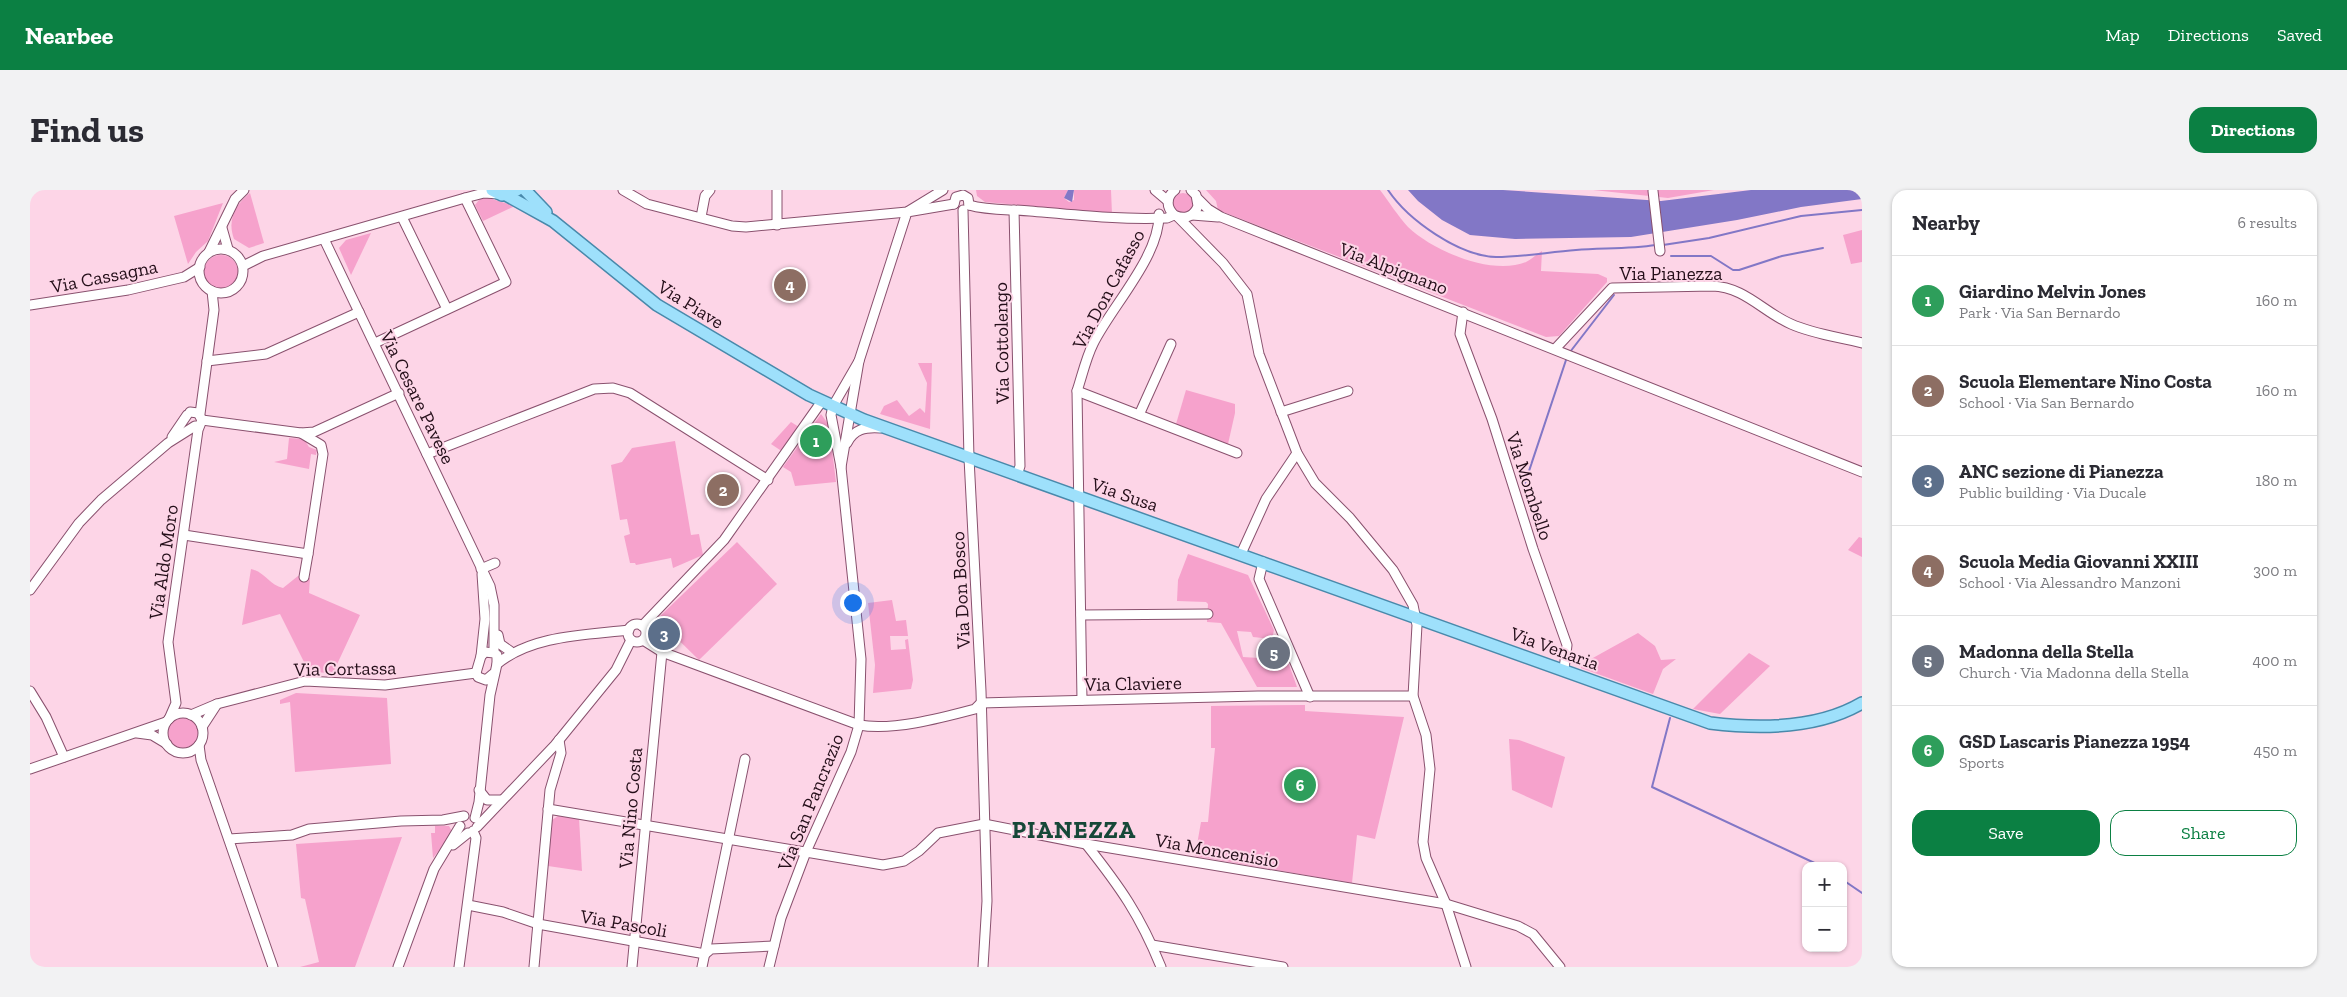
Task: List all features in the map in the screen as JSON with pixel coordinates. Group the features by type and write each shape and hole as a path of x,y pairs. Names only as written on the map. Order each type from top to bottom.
{"main road":[{"name":"Via Piave","path":"525,190 553,221"},
{"name":"Via Piave","path":"503,192 553,221 657,305 822,401"},
{"name":"Via Susa","path":"822,401 849,414 969,458 1417,617"},
{"name":"Via Venaria","path":"1417,617 1710,723 1724,725 1786,725 1843,713 1862,703"},
{"name":"Via Venaria","path":"1682,712 1736,719 1787,718 1838,708 1862,696"}],"street":[{"path":"238,255 243,266 242,280 233,290 222,293 212,290 203,283 200,267 222,228 235,199 244,190"},
{"path":"465,198 476,190"},
{"path":"623,190 647,204 732,226 777,225 910,212 954,204"},
{"path":"701,217 705,196 710,190"},
{"path":"777,190 777,225"},
{"path":"841,467 859,361 910,212 943,190"},
{"path":"1155,190 1168,203 1176,216 1224,263 1247,294 1259,354 1297,453 1315,483 1350,518 1394,570 1417,617 1417,661 1413,696 1426,735 1430,769 1422,842 1426,858 1446,904 1466,967"},
{"path":"1158,216 1168,203 1172,190"},
{"name":"Via Alpignano","path":"1191,190 1198,199 1220,217 1862,472"},
{"path":"1653,191 1660,251"},
{"path":"243,266 263,256 465,198 484,193 503,192"},
{"path":"964,192 969,200 966,208 957,209 954,204 956,197 964,192"},
{"path":"375,343 506,282 465,198"},
{"path":"1197,238 1191,216 1198,206 1198,199"},
{"name":"Via Alpignano","path":"966,208 1014,210 1112,219 1158,216 1168,218 1176,216 1220,217"},
{"name":"Via Don Bosco","path":"966,208 969,458 981,703 987,901 983,967"},
{"name":"Via Cottolengo","path":"1014,210 1020,466 1017,475"},
{"name":"Via Don Cafasso","path":"1082,700 1077,391 1093,344 1156,237 1158,216"},
{"path":"402,217 447,309"},
{"path":"222,228 228,249"},
{"name":"Via Cesare Pavese","path":"324,239 490,586 496,658 490,695 479,802 472,823"},
{"path":"208,252 215,249 228,249 238,255 263,256"},
{"name":"Via Cassagna","path":"30,305 128,290 184,277 200,267"},
{"name":"Via Cassagna","path":"184,277 203,283"},
{"name":"Via Pianezza","path":"1555,349 1612,288 1712,286 1723,286 1750,297 1789,323 1803,329 1862,343"},
{"name":"Via Aldo Moro","path":"176,703 168,642 208,361 214,310 212,290"},
{"name":"Via Aldo Moro","path":"214,310 222,293"},
{"path":"208,361 266,354 359,312"},
{"name":"Via Mombello","path":"1463,312 1460,334 1492,419 1533,549 1567,646 1564,669"},
{"path":"1139,415 1171,344"},
{"path":"841,467 831,415 833,406 859,361"},
{"path":"428,454 594,389 613,388 630,393 768,480"},
{"name":"Via Aldo Moro","path":"168,443 204,389"},
{"path":"1077,391 1237,453"},
{"path":"1281,412 1348,391"},
{"path":"199,421 189,414 188,424 199,421 301,433 314,432 399,393"},
{"path":"642,626 719,546 768,480 822,401"},
{"path":"835,432 840,418 849,414"},
{"path":"30,590 79,523 101,500 168,443 199,421"},
{"path":"845,448 856,431 871,427 889,428"},
{"path":"301,433 321,445 323,454 304,577"},
{"path":"1241,554 1266,499 1297,453"},
{"name":"Via San Pancrazio","path":"769,967 781,918 806,852 850,752 858,725 861,659 841,467"},
{"path":"184,536 308,554"},
{"path":"1262,562 1259,579 1310,697"},
{"path":"482,570 495,563"},
{"name":"Via Cesare Pavese","path":"477,675 485,619 482,570"},
{"path":"1081,616 1208,614"},
{"path":"494,619 500,644 515,651"},
{"path":"643,640 646,632 642,626 633,625 629,630 628,636 636,642 643,640 662,652 858,725"},
{"path":"481,656 490,651 496,658 564,637 629,630"},
{"path":"447,849 472,823 499,803 559,740 616,670 632,640"},
{"name":"Via Nino Costa","path":"632,967 662,652"},
{"path":"477,675 486,680 493,674"},
{"path":"477,675 490,695"},
{"name":"Via Cortassa","path":"188,714 217,704 305,681 385,685 477,675"},
{"path":"30,691 46,717 64,757"},
{"name":"Via Claviere","path":"858,725 869,726 923,721 975,709 981,703 1413,696"},
{"path":"166,744 163,733 176,703 202,727"},
{"path":"135,733 152,736 177,752 190,751 198,745 202,738 202,727 217,704"},
{"path":"30,769 135,733 178,714 188,714"},
{"path":"534,967 550,790 561,753 559,740"},
{"path":"198,745 201,760 273,967"},
{"path":"190,751 201,760"},
{"path":"702,967 745,759"},
{"path":"479,789 487,800 499,803"},
{"path":"548,809 891,865 911,857 938,833 984,824"},
{"path":"229,839 292,835 318,828 401,821 443,820 472,823"},
{"path":"443,820 460,826 472,823"},
{"path":"459,967 476,838 472,823"},
{"name":"Via Moncenisio","path":"984,824 1086,844 1446,904 1518,926 1532,934 1560,967"},
{"path":"398,967 434,869 460,826"},
{"path":"1086,844 1122,889 1135,909 1152,944 1160,967"},
{"name":"Via Pascoli","path":"468,905 503,912 538,924 705,954 711,949 774,946"},
{"path":"1152,944 1283,967"}],"shaded area":[{"path":"976,190 1068,190 1064,198 1069,202 1074,200 1074,190 1111,190 1112,214 985,202 977,196"},
{"path":"1068,190 1074,190 1072,202 1064,198"},
{"path":"1206,190 1380,190 1408,227 1432,245 1464,259 1497,266 1512,266 1526,262 1542,251 1541,271 1598,274 1607,278 1607,282 1559,336 1546,337 1218,210 1216,201"},
{"path":"1408,190 1503,190 1661,201 1751,190 1862,190 1862,199 1801,207 1737,220 1631,237 1515,239 1470,235 1442,220 1418,201"},
{"path":"1593,190 1714,190 1668,198"},
{"path":"250,193 264,243 249,248 234,239 231,225 236,208"},
{"path":"1179,193 1187,193 1193,199 1193,207 1187,213 1179,213 1173,207 1173,199"},
{"path":"482,196 515,206 483,221 475,205"},
{"path":"223,203 208,241 196,252 188,264 174,216"},
{"path":"1862,230 1862,262 1851,264 1843,235"},
{"path":"371,233 351,275 339,248 346,240"},
{"path":"221,255 233,260 238,272 233,284 221,289 209,284 204,272 209,260"},
{"path":"918,363 932,363 930,429 880,414 884,406 897,400 909,416 920,408 925,413 927,383"},
{"path":"1186,390 1235,404 1235,413 1228,444 1176,424"},
{"path":"821,414 829,425 836,482 795,486 791,472 783,467"},
{"path":"791,422 799,427 786,454 771,444"},
{"path":"289,438 304,439 309,447 317,450 316,455 311,454 309,469 274,462 287,459"},
{"path":"675,441 691,535 699,534 703,555 673,568 671,558 636,565 635,563 630,563 624,536 630,534 627,519 620,520 611,465 622,462 632,448"},
{"path":"1859,537 1862,538 1862,557 1848,550"},
{"path":"737,542 777,584 699,660 657,619"},
{"path":"1188,554 1248,575 1274,630 1272,639 1253,637 1251,632 1237,631 1243,657 1259,658 1260,661 1269,661 1269,658 1287,659 1297,687 1257,687 1221,623 1207,622 1208,604 1206,602 1177,601 1178,580"},
{"path":"251,569 283,588 298,576 310,578 309,593 360,615 333,673 309,672 280,614 242,625"},
{"path":"892,600 896,621 906,620 908,636 890,636 891,650 906,649 905,640 908,639 913,680 911,689 873,693 875,665 868,603"},
{"path":"1638,633 1655,646 1661,660 1676,659 1663,669 1653,694 1581,668 1582,664"},
{"path":"1749,653 1770,666 1720,714 1693,709"},
{"path":"296,693 387,698 391,764 295,772 290,702 280,704 280,700"},
{"path":"1305,705 1305,711 1404,717 1375,839 1357,835 1352,883 1195,856 1201,822 1208,822 1215,748 1211,748 1211,706"},
{"path":"183,718 189,719 197,727 197,739 189,747 183,748 177,747 169,739 168,733 169,727 177,719"},
{"path":"1509,739 1519,740 1565,757 1552,808 1512,790"},
{"path":"558,816 579,818 582,871 548,866 552,820"},
{"path":"435,826 449,826 453,833 433,858 431,833 435,833"},
{"path":"402,837 355,967 300,967 319,962 305,899 301,898 296,844"}],"waterway":[{"path":"1388,190 1408,213 1421,224 1451,243 1482,255 1506,257 1656,245"},
{"path":"1663,245 1709,238 1801,216 1862,210"},
{"path":"1671,256 1711,256 1733,270 1739,270 1782,256 1823,248"},
{"path":"1570,352 1614,295"},
{"path":"1523,489 1566,360"},
{"path":"1670,718 1652,787 1812,862"},
{"path":"1847,883 1862,893"}],"place":[{"name":"Scuola Media Giovanni XXIII","path":"790,285"},
{"name":"Giardino Melvin Jones","path":"816,441"},
{"name":"Scuola Elementare Nino Costa","path":"723,490"},
{"name":"ANC sezione di Pianezza","path":"664,634"},
{"name":"Madonna della Stella","path":"1274,653"},
{"name":"GSD Lascaris Pianezza 1954","path":"1300,785"}],"district":[{"name":"PIANEZZA","path":"1074,830"}]}
